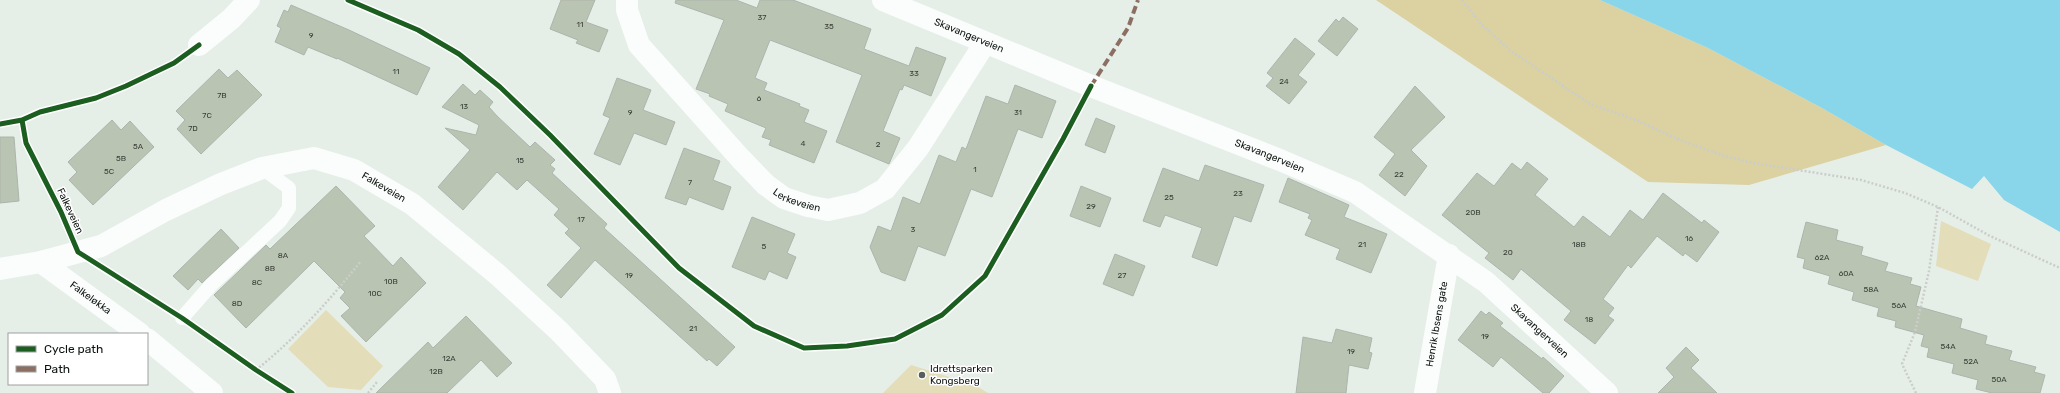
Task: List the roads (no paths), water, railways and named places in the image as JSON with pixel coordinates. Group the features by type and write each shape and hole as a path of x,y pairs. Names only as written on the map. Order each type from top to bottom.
{"street":[{"path":"199,45 231,19 249,0"},
{"name":"Lerkeveien","path":"627,0 627,10 639,45 740,158 766,185 784,198 808,206 828,210 860,203 885,189 918,148 985,43"},
{"name":"Skavangerveien","path":"883,0 985,43 1280,160 1355,192 1449,255 1486,282 1607,393"},
{"name":"Falkeveien","path":"0,269 41,262 101,246 166,210 262,168 314,158 354,170 412,204 498,274 559,331 605,379 610,393"},
{"name":"Henrik Ibsens gate","path":"1425,393 1449,255"},
{"name":"Falkeløkka","path":"41,262 139,333"},
{"path":"148,340 210,393"}],"lane":[{"path":"182,318 212,284 280,221 289,208 289,188 262,168"}],"water":[{"path":"1600,0 2060,0 2060,232 2004,200 1984,176 1972,189 1886,145 1822,108 1708,48"}],"place":[{"name":"Idrettsparken Kongsberg","path":"922,375"}]}
